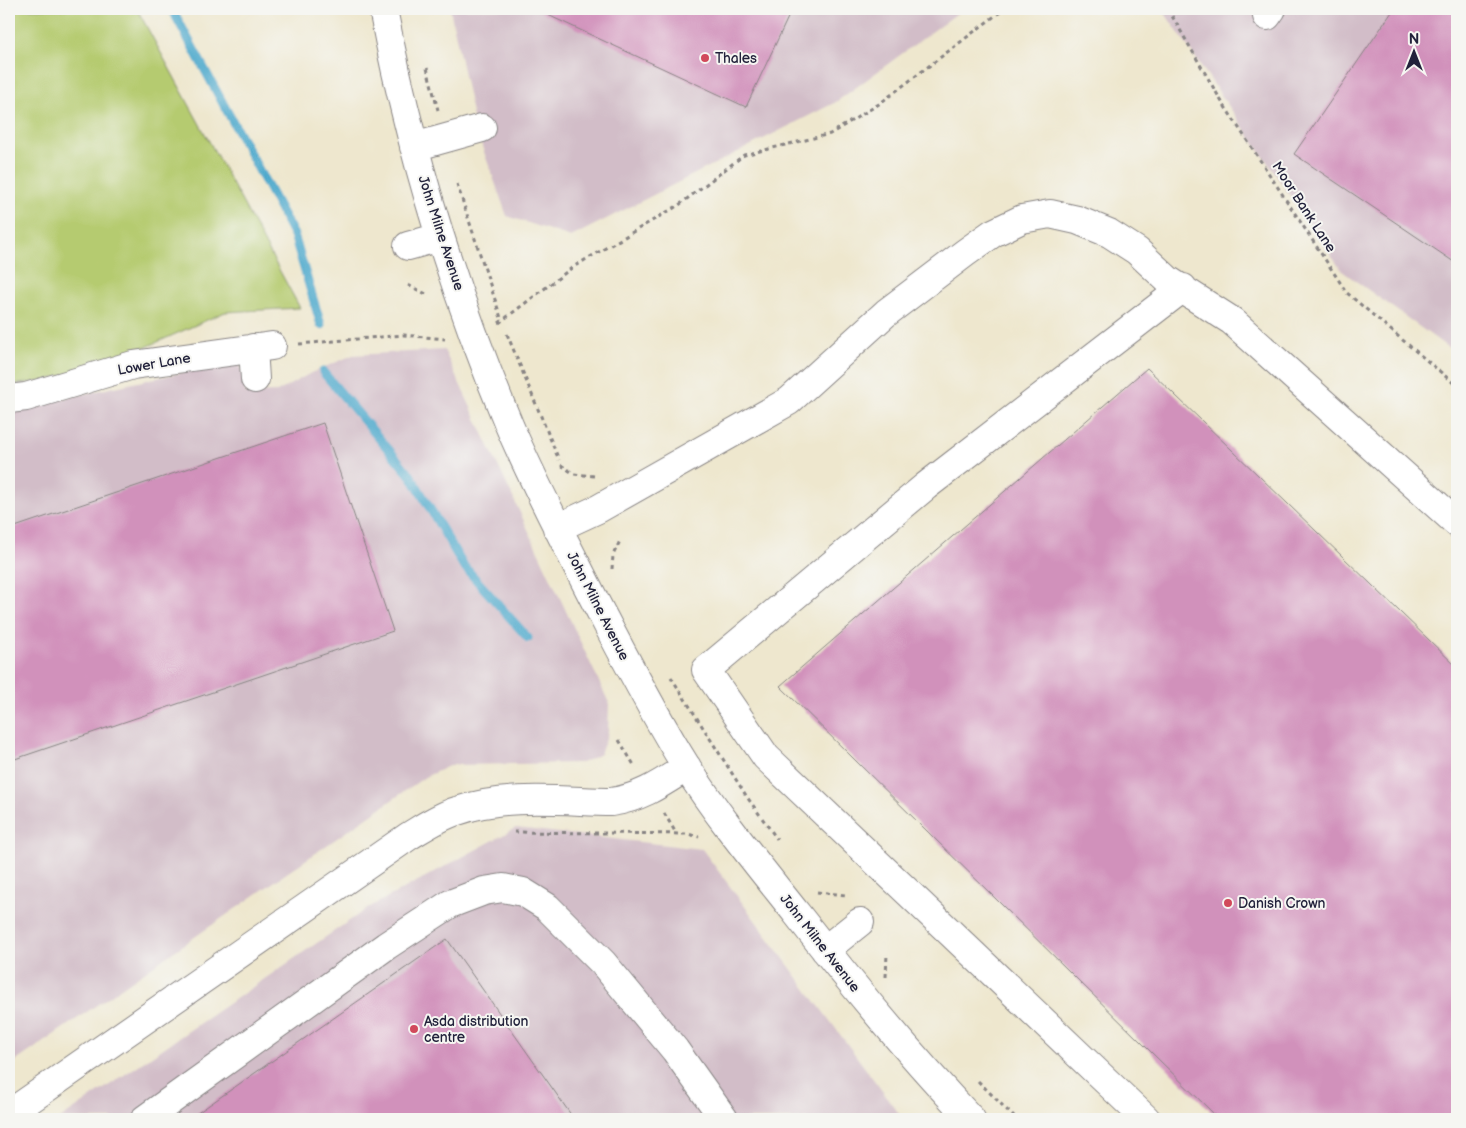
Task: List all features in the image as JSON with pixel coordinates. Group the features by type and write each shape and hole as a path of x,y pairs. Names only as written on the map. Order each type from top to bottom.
{"street":[{"name":"John Milne Avenue","path":"383,9 414,147 440,237 491,380 510,428 557,528 640,687 687,767 762,870 887,1028 971,1119"},
{"path":"414,147 482,128"},
{"path":"557,528 598,509 789,401 886,313 972,248 993,233 1022,219 1050,214 1077,220 1109,233 1137,251 1168,280 1232,321 1457,523"},
{"path":"408,246 440,237"},
{"path":"1146,1119 766,756 706,670 926,486 1183,288"},
{"path":"255,379 262,347"},
{"name":"Lower Lane","path":"9,399 26,397 133,365 262,347"},
{"path":"9,1114 408,836 432,822 455,811 501,801 611,802 626,800 650,791 687,767"},
{"path":"145,1119 386,946 442,910 484,891 503,888 523,892 547,907 603,963 675,1050 724,1119"},
{"path":"825,950 860,922"}],"path":[{"path":"455,176 502,322 573,267 679,205 744,155 830,134 879,104 1004,9"},
{"name":"Moor Bank Lane","path":"1168,9 1220,98 1347,293 1457,386"},
{"path":"425,60 434,95"},
{"path":"506,331 562,467 574,474 594,476"},
{"path":"262,347 404,335 453,339"},
{"path":"613,574 613,555 620,541"},
{"path":"667,670 747,797 781,844"},
{"path":"812,886 815,891 825,894 846,895"},
{"path":"887,953 887,981"}],"shaded area":[{"path":"450,9 963,9 836,102 571,237 507,216 475,127"},
{"path":"1162,9 1457,9 1457,354 1342,271"},
{"path":"444,350 609,703 608,733 600,754 582,763 451,765 425,777 9,1066 9,410 235,361 241,367 246,393 277,392 311,373 353,355"},
{"path":"516,828 702,849 903,1119 60,1119 368,908"}],"green space":[{"path":"9,9 137,9 300,308 225,312 126,356 44,381 9,385"}],"building":[{"name":"Thales","path":"535,9 792,9 746,107"},
{"path":"1394,9 1457,9 1457,264 1294,154"},
{"name":"Danish Crown","path":"1147,368 1457,667 1457,1119 1219,1119 780,686"},
{"path":"323,423 393,631 9,761 9,529"},
{"name":"Asda distribution centre","path":"447,939 574,1119 189,1119"}],"waterway":[{"path":"172,9 294,235 321,325"},
{"path":"323,372 411,476 463,565 528,638"}],"place":[{"name":"Thales","path":"705,58"},
{"name":"Danish Crown","path":"1228,903"},
{"name":"Asda distribution centre","path":"414,1029"}]}
